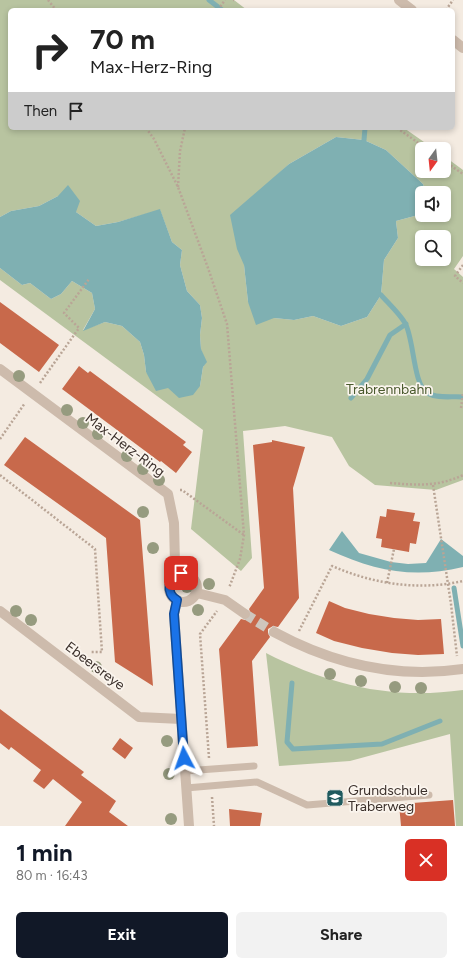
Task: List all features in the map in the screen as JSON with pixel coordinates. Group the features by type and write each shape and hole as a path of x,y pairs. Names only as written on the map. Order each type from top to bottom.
{"street":[{"path":"399,0 409,8"},
{"path":"455,42 463,48"},
{"name":"Max-Herz-Ring","path":"0,369 168,494 174,523 175,564 178,574"},
{"path":"185,573 193,577 197,584 197,593 188,601 177,600 172,596 169,588 170,583 178,574 185,573"},
{"path":"197,593 225,600 245,614"},
{"path":"177,600 174,614 188,826"},
{"name":"Ebeersreye","path":"0,611 139,717 181,719"},
{"path":"274,632 293,643 358,666 418,672 460,669"}],"lane":[{"path":"185,771 254,766"},
{"path":"186,788 257,782 307,805 429,795"}],"path":[{"path":"48,0 54,8"},
{"path":"147,130 154,139 178,187 227,324 244,535 240,559 225,600 200,634 210,769"},
{"path":"178,187 180,150 185,130"},
{"path":"400,130 417,142"},
{"path":"451,166 463,174"},
{"path":"463,265 455,276 463,283"},
{"path":"0,439 79,328 64,313 89,279"},
{"path":"461,408 463,394"},
{"path":"0,475 95,549 102,652 91,652"},
{"path":"390,482 413,485 433,484 454,480 463,475"},
{"path":"433,484 446,574 452,604 460,669"},
{"path":"168,494 182,490 244,535"},
{"path":"387,584 394,549"},
{"path":"293,643 332,566 349,574 387,584 406,586 448,584 463,581"},
{"path":"211,786 214,826"}],"green space":[{"name":"Trabrennbahn","path":"0,0 234,0 244,8 8,8 8,130 407,130 424,142 415,142 415,177 386,150 364,140 336,137 289,164 264,187 244,265 248,302 274,318 294,320 313,316 341,326 367,317 381,295 384,260 398,238 396,221 415,216 415,222 451,222 451,186 424,186 416,178 451,178 451,161 463,170 463,256 454,269 463,277 463,480 436,490 375,485 349,466 332,437 285,426 243,431 252,558 241,571 191,529 203,430 0,280 0,268 22,285 30,283 51,299 61,294 72,281 92,293 95,309 83,330 105,322 122,326 140,342 144,355 146,372 167,388 200,386 203,367 206,362 201,350 200,335 202,318 200,305 187,291 180,265 182,250 172,242 160,210 118,222 96,226 76,212 58,196 39,206 11,211 0,217"},
{"path":"266,653 313,674 361,687 411,693 436,693 463,690 463,826 456,826 450,734 350,761 279,766"}],"water":[{"path":"336,137 364,140 386,150 423,184 424,186 415,186 415,216 396,221 398,238 384,260 381,295 367,317 341,326 313,316 294,320 274,318 256,325 248,302 244,265 237,249 230,215 289,164"},
{"path":"68,185 80,201 76,212 96,226 118,222 160,209 172,242 182,250 180,265 187,291 200,305 202,318 200,335 201,349 207,362 203,367 200,386 193,395 179,398 168,388 156,391 146,372 144,355 140,342 122,326 105,322 83,331 95,309 92,293 72,281 61,294 51,299 30,283 22,285 0,268 0,217 11,211 39,206 58,196"},
{"path":"342,531 359,553 391,562 408,564 426,563 441,539 463,556 463,567 445,571 427,572 394,571 378,568 329,550"}],"building":[{"path":"0,302 59,345 39,372 0,343"},
{"path":"79,366 88,373 90,371 186,442 183,445 192,452 176,473 62,389"},
{"path":"25,437 140,520 153,686 115,662 106,538 4,465"},
{"path":"272,440 305,447 293,488 299,598 278,627 273,626 268,629 270,637 252,661 258,746 227,748 219,649 241,619 245,620 250,618 251,614 249,609 264,588 253,445 272,442"},
{"path":"387,509 415,513 413,521 420,522 416,544 410,543 409,552 381,547 382,539 376,538 380,516 386,517"},
{"path":"329,601 345,608 369,614 418,620 441,619 444,654 418,655 392,653 334,641 316,633"},
{"path":"0,709 84,772 81,775 116,801 109,812 128,826 65,826 82,802 53,779 44,789 33,781 41,770 11,747 9,750 0,743"},
{"path":"120,738 133,748 125,759 112,749"},
{"path":"453,800 455,826 401,826 399,804"},
{"path":"229,809 262,813 260,826 230,826"}],"waterway":[{"path":"209,0 219,8"},
{"path":"364,140 365,130"},
{"path":"381,295 405,323 408,330 416,371 422,388 431,395 463,397"},
{"path":"351,398 367,379 390,335 406,324"},
{"path":"454,588 463,646"},
{"path":"292,683 287,742 293,749 382,744 440,721"}],"tunnel":[{"path":"245,614 274,632"}],"place":[{"name":"Grundschule Traberweg","path":"335,798"}],"route":[{"path":"181,573 173,578 169,588 174,599 177,600 174,614 184,758"}]}
